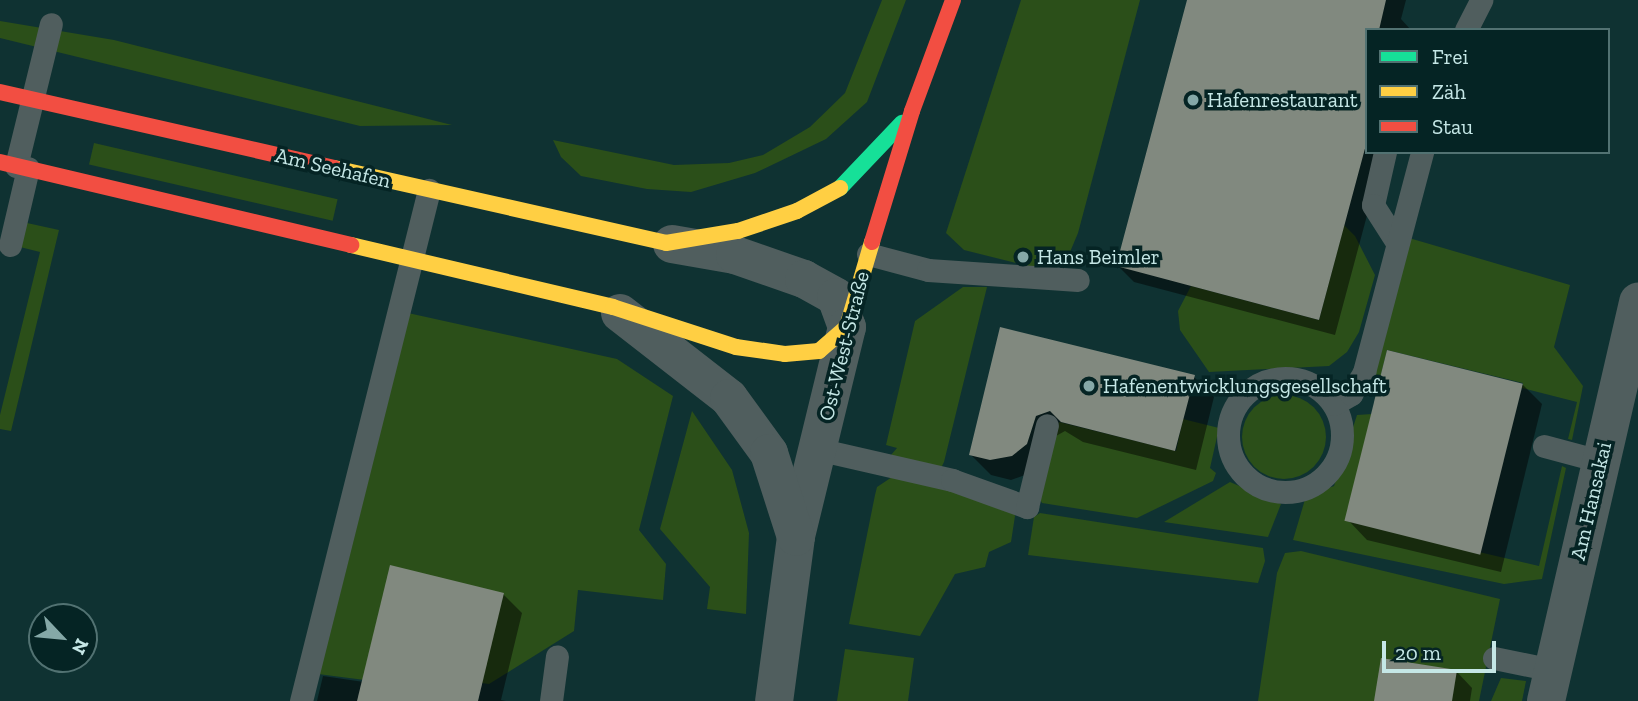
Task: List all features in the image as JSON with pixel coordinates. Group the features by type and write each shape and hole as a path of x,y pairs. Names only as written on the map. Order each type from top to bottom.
{"street":[{"name":"Ost-West-Straße","path":"774,701 796,537 846,327 912,111 953,0"},
{"name":"Am Seehafen","path":"0,92 666,243 735,255 804,279 836,297 846,327"},
{"name":"Am Seehafen","path":"666,243 738,231 797,211 849,184 912,111"},
{"path":"14,165 613,307 736,347 785,354 819,351 846,327"},
{"name":"Am Hansakai","path":"1549,686 1638,301"},
{"path":"613,307 729,398 769,453 796,537"}],"lane":[{"path":"1467,28 1481,0"},
{"path":"10,245 14,165 51,24"},
{"path":"1385,154 1373,205 1395,241"},
{"path":"1334,404 1351,394 1364,372 1395,241 1421,154"},
{"path":"301,701 429,190"},
{"path":"868,254 928,270 1078,280"},
{"path":"1274,378 1308,382 1334,404 1342,436 1332,468 1320,480 1289,492 1269,490 1251,481 1237,467 1229,449 1228,429 1233,411 1258,384 1274,378"},
{"path":"817,449 952,480 1027,507 1047,425"},
{"path":"1544,446 1600,461"},
{"path":"551,701 557,656"},
{"path":"1494,658 1549,686"}],"green space":[{"path":"882,0 906,0 867,102 826,139 755,173 691,192 647,189 581,176 561,157 553,140 674,165 729,163 763,155 810,127 845,93"},
{"path":"1021,0 1140,0 1078,233 1070,252 1044,270 964,250 946,233"},
{"path":"0,21 114,40 452,125 360,126 0,38"},
{"path":"94,143 338,199 333,221 89,164"},
{"path":"27,223 59,230 11,431 0,429 0,415 40,252 20,247"},
{"path":"1344,225 1355,236 1375,275 1359,332 1347,352 1329,366 1209,372 1180,330 1178,311 1191,286 1319,320"},
{"path":"1409,238 1570,285 1554,347 1583,386 1572,440 1568,439 1577,402 1522,388 1523,383 1387,350 1376,395 1365,388"},
{"path":"963,287 987,287 944,462 941,468 891,455 897,448 886,445 915,321"},
{"path":"408,313 617,359 673,396 639,530 666,564 663,600 578,590 574,631 489,684 395,671 388,683 318,674"},
{"path":"1284,395 1300,398 1314,407 1323,421 1326,437 1323,453 1314,467 1300,476 1284,479 1268,476 1254,467 1245,453 1242,437 1245,421 1254,407 1268,398"},
{"path":"692,411 732,470 749,533 746,614 707,609 710,587 660,529"},
{"path":"1372,414 1347,521 1539,566 1562,466 1566,468 1542,579 1504,584 1293,540 1306,496 1334,486 1357,415"},
{"path":"1183,419 1219,428 1210,468 1216,473 1213,481 1137,518 1042,503 1039,497 1059,422 1176,451"},
{"path":"892,477 999,502 1013,507 1015,516 1011,542 989,552 985,567 955,574 920,636 849,624 877,487"},
{"path":"1230,482 1281,504 1268,537 1164,522"},
{"path":"1040,513 1263,548 1265,561 1258,583 1028,555 1034,517"},
{"path":"1301,551 1500,599 1479,701 1258,701 1277,573 1285,553"},
{"path":"845,649 914,658 908,701 837,701"},
{"path":"1501,678 1526,681 1522,701 1491,701"}],"building":[{"path":"1187,0 1386,0 1379,28 1365,28 1365,148 1319,320 1116,266"},
{"name":"Hafenentwicklungsgesellschaft","path":"1000,327 1195,375 1175,451 1061,422 1050,411 1036,416 1027,444 1012,456 990,460 969,455"},
{"path":"1387,350 1523,384 1480,555 1344,521"},
{"path":"390,565 504,593 478,701 357,701"},
{"path":"1381,658 1457,670 1452,701 1374,701"}],"traffic: fast":[{"path":"840,188 902,123"}],"traffic: slow":[{"path":"334,168 666,243 738,231 797,211 840,188"},
{"path":"351,245 613,307 736,347 785,354 819,351 847,327 872,242"}],"traffic: jam":[{"path":"872,242 912,111 953,0"},
{"path":"0,92 334,168"},
{"path":"0,162 351,245"}],"place":[{"name":"Hafenrestaurant","path":"1193,100"},
{"name":"Hans Beimler","path":"1023,257"},
{"name":"Hafenentwicklungsgesellschaft","path":"1089,386"}]}
